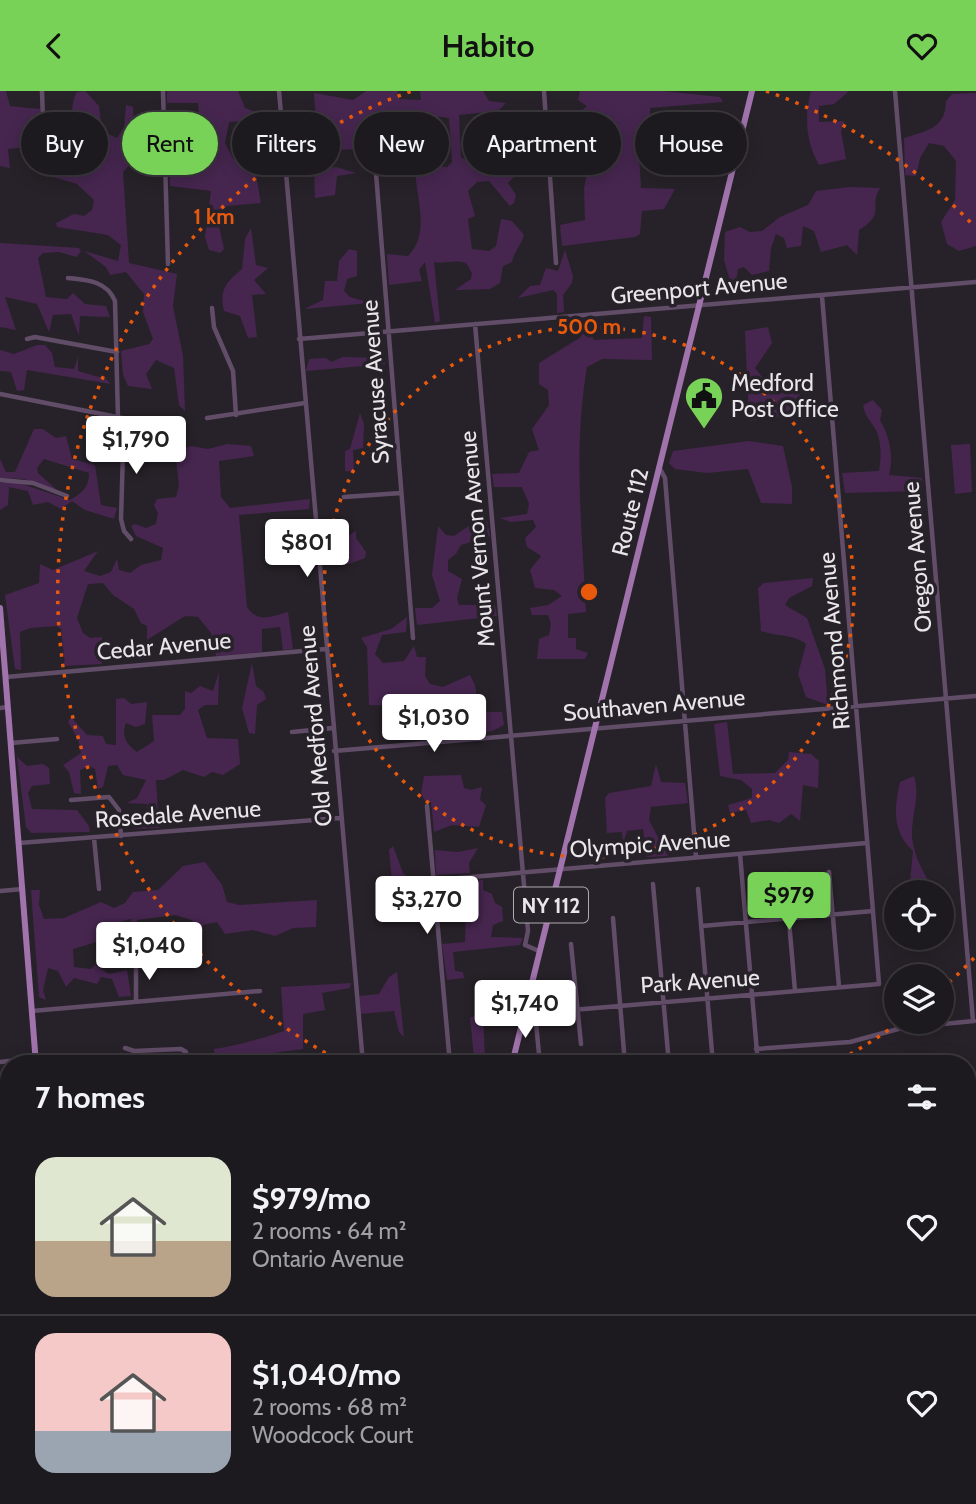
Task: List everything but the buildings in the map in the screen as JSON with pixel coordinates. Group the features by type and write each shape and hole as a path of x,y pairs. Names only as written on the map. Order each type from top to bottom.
{"main road":[{"name":"Route 112","path":"514,1055 752,91"},
{"path":"0,608 6,677 4,707 11,743 36,1055"}],"street":[{"path":"43,91 43,112"},
{"path":"163,91 167,264"},
{"name":"Old Medford Avenue","path":"279,91 362,1055"},
{"path":"544,91 546,112"},
{"name":"Oregon Avenue","path":"895,91 974,1021"},
{"name":"Syracuse Avenue","path":"376,175 413,638"},
{"path":"551,175 556,263"},
{"path":"68,278 96,282 105,287 115,301 121,418 121,519 124,531 131,539"},
{"name":"Greenport Avenue","path":"299,339 976,282"},
{"name":"Richmond Avenue","path":"822,296 879,984"},
{"path":"212,308 214,327 233,371 236,415"},
{"name":"Mount Vernon Avenue","path":"475,324 528,931 525,945 539,951"},
{"path":"27,339 35,337 117,352"},
{"path":"0,394 173,428"},
{"path":"207,418 305,403"},
{"path":"659,467 665,478 696,857"},
{"path":"0,479 33,483 67,496"},
{"path":"344,497 401,493"},
{"name":"Cedar Avenue","path":"6,677 326,649"},
{"name":"Southaven Avenue","path":"334,751 976,696"},
{"path":"292,732 332,728"},
{"path":"11,743 57,739"},
{"path":"71,800 109,797 119,810 121,836"},
{"path":"427,806 436,880 449,1055"},
{"name":"Rosedale Avenue","path":"19,843 340,818"},
{"path":"94,838 99,889"},
{"name":"Olympic Avenue","path":"436,880 867,843"},
{"path":"740,854 756,1055"},
{"path":"829,872 839,987"},
{"path":"785,874 795,991"},
{"path":"653,884 668,1055"},
{"path":"0,891 23,889"},
{"path":"698,889 712,1055"},
{"path":"702,926 873,911"},
{"path":"613,918 624,1055"},
{"path":"571,944 581,1044"},
{"path":"122,951 136,962 179,953"},
{"path":"136,962 136,1001"},
{"name":"Park Avenue","path":"524,1014 879,984"},
{"path":"32,1011 260,991"},
{"path":"535,1013 539,1055"},
{"path":"756,1049 850,1042 902,1028 974,1021"},
{"path":"125,1048 134,1051 181,1049 186,1055"}],"shaded area":[{"path":"0,91 6,91 10,106 40,109 40,112 21,112 21,148 8,149 10,168 0,166"},
{"path":"85,91 99,106 100,112 72,112 77,92"},
{"path":"167,91 238,91 245,108 256,112 232,112 232,122 229,122 225,143 232,156 232,175 256,175 261,203 227,206 216,213 224,249 220,253 209,250 205,237 211,191 170,186 170,175 218,175 218,112 199,112 198,103 167,103"},
{"path":"366,91 398,91 399,99 421,100 420,91 483,91 489,101 506,103 498,111 463,112 459,115 463,175 514,177 508,183 516,195 510,206 489,181 477,182 468,191 475,216 468,219 472,249 489,251 496,246 501,219 512,221 524,235 512,262 503,266 500,283 490,289 455,290 471,279 472,273 466,263 434,262 440,321 435,323 425,262 419,270 422,281 389,285 387,254 408,256 419,235 421,223 415,175 449,175 449,165 452,162 449,112 354,112 354,149 340,150 340,112 315,112 314,93 353,100"},
{"path":"580,91 662,91 720,97 723,102 650,108 650,112 635,112 635,175 640,175 641,188 675,189 664,209 642,211 640,234 635,237 562,246 560,225 585,220 584,188 587,175 621,175 621,112 580,112 587,106 578,100"},
{"path":"811,91 849,91 834,104 819,106 819,122 844,121 841,132 846,159 819,165 811,147 808,129 807,110"},
{"path":"976,93 976,246 959,251 947,244 941,222 955,200 956,161 944,146 929,143 920,158 916,176 905,175 904,138 939,123 946,101 952,94"},
{"path":"126,105 133,107 133,112 125,112"},
{"path":"122,130 122,175 129,263 177,274 173,306 183,356 185,411 179,405 174,368 156,360 146,374 152,389 128,386 123,375 121,351 149,344 153,339 143,312 144,294 126,272 110,275 106,267 84,251 118,261 121,245 108,235 57,227 56,223 74,214 84,216 92,210 94,200 77,184 50,176 108,175 108,134 117,138"},
{"path":"340,168 354,172 337,176 335,195 315,198 314,175 340,175"},
{"path":"850,187 880,188 875,214 859,230 857,255 847,245 821,252 814,231 803,226 801,246 787,248 784,238 776,234 771,248 769,271 752,275 744,267 738,269 734,294 724,260 725,232 740,227 750,232 762,231 780,217 808,205 816,191"},
{"path":"251,228 256,265 268,268 254,280 266,294 252,295 257,337 248,338 240,316 224,311 222,297 228,282 242,269 245,239"},
{"path":"0,243 79,248 81,252 76,257 59,252 43,253 38,258 46,297 67,299 73,293 85,304 106,306 110,317 80,316 79,336 71,314 53,315 49,332 37,304 5,297 16,330 0,327"},
{"path":"349,249 357,251 357,276 347,279 344,291 350,297 371,303 304,309 323,300 325,281 337,281 339,261"},
{"path":"565,250 573,276 572,283 563,295 564,312 557,313 557,294 553,290 518,298 530,286 540,285 546,268 558,271"},
{"path":"644,316 651,317 652,360 602,359 587,367 579,458 586,612 568,614 568,638 576,638 576,649 588,653 585,659 537,659 539,639 549,635 551,624 548,615 532,615 530,608 548,605 562,596 554,590 535,588 530,570 541,556 527,547 525,538 536,527 533,520 511,522 500,518 527,514 529,504 522,487 494,487 492,474 519,473 529,452 539,450 532,429 549,405 548,390 539,384 539,363 581,337 580,323 588,324 594,340 642,338"},
{"path":"768,327 772,343 755,368 766,382 798,389 801,400 782,416 749,421 745,331"},
{"path":"37,345 45,345 52,353 55,367 74,369 78,357 78,371 106,379 111,384 27,370 24,390 17,391 11,372 0,371 0,350 14,354"},
{"path":"343,357 380,358 386,364 306,371 309,359 326,358 331,362"},
{"path":"873,400 882,410 880,420 890,447 889,475 922,478 921,491 845,493 842,473 879,471 879,440 863,405"},
{"path":"360,413 364,424 363,448 353,450 354,472 345,471 345,451 350,449"},
{"path":"34,429 43,429 56,438 66,436 72,459 95,465 101,505 117,508 114,519 85,510 72,501 61,509 48,502 33,505 28,491 9,487 8,505 0,510 0,483 16,482 70,500 88,483 89,473 44,459 37,468 38,473 58,491 24,479 0,478 0,459 6,472 15,472"},
{"path":"749,441 783,446 792,487 792,504 761,503 748,469 707,473 675,469 669,463 673,451"},
{"path":"227,444 251,446 254,456 219,461 221,497 230,508 310,499 309,509 239,515 247,607 261,617 288,612 293,649 283,650 280,627 262,629 262,652 216,656 211,633 198,617 185,616 147,640 147,626 141,623 134,609 113,595 103,583 88,584 77,618 83,633 90,638 102,637 102,664 65,666 61,629 57,626 30,628 20,632 21,670 15,669 5,595 39,583 40,564 53,570 98,551 84,571 100,576 111,572 117,559 119,570 130,573 141,565 161,560 163,548 136,536 131,526 135,524 146,528 156,524 158,513 154,505 157,499 176,497 179,486 175,452 191,446 208,449"},
{"path":"970,444 972,492 955,494 951,445"},
{"path":"476,521 487,521 490,536 461,545 456,554 448,560 448,571 462,579 457,598 459,605 495,605 497,616 417,625 415,608 432,608 440,601 432,575 438,526 446,535 454,536"},
{"path":"356,531 356,538 366,552 365,558 349,564 340,563 343,544 348,536"},
{"path":"813,578 812,586 789,598 785,605 807,618 825,669 828,705 806,697 798,674 806,644 761,631 758,588 764,583"},
{"path":"407,617 406,632 382,635 375,654 383,663 404,661 414,646 417,657 426,657 425,676 430,684 443,687 470,675 475,685 479,712 502,712 504,725 490,732 474,728 462,694 424,695 423,722 403,723 399,706 369,705 367,647 361,638 391,629"},
{"path":"252,663 256,686 264,692 266,699 257,705 255,734 249,733 242,708"},
{"path":"219,672 218,705 205,705 198,710 207,738 238,739 240,764 223,775 212,772 204,777 183,770 164,780 156,780 159,828 135,829 133,826 148,824 147,804 127,803 137,798 146,780 123,775 117,765 108,766 103,787 98,789 95,769 89,766 80,770 81,794 74,793 69,772 63,765 81,753 78,739 68,722 71,717 87,735 103,736 106,744 116,745 116,699 124,698 131,704 147,702 145,724 136,727 126,723 124,732 130,746 137,752 154,741 152,715 180,715 185,709 185,691 191,693 200,686 213,691"},
{"path":"727,722 733,774 775,773 788,760 789,752 811,754 819,761 818,788 803,785 800,821 791,814 779,823 769,820 751,823 746,810 730,813 728,805 752,798 752,789 741,780 720,776 714,724"},
{"path":"17,757 27,766 43,764 49,768 50,784 32,786 28,793 32,809 77,810 89,826 90,832 31,833 26,827"},
{"path":"656,764 661,782 685,783 688,803 651,807 649,820 668,856 647,857 643,829 627,831 623,844 622,832 607,833 605,798 609,793 651,786"},
{"path":"461,775 464,788 471,790 482,787 480,800 486,805 479,827 452,825 434,832 431,802 425,801 421,794 424,776"},
{"path":"914,776 916,797 913,844 928,880 910,880 913,851 901,836 896,819 900,782"},
{"path":"393,846 403,873 410,879 433,885 433,900 389,901 386,895 392,882 389,850"},
{"path":"478,848 469,863 470,873 436,875 435,850 458,852"},
{"path":"205,862 222,885 227,902 239,905 317,900 316,927 293,928 275,936 253,930 225,934 217,922 203,925 201,947 192,920 175,915 137,920 135,952 131,946 131,919 126,920 112,927 107,939 73,949 74,967 91,969 95,965 109,974 127,970 131,996 119,997 112,979 101,977 97,984 74,978 66,987 58,971 48,968 43,990 46,1000 39,997 31,890 40,890 39,905 44,919 64,918 101,902 114,908 125,903 133,892 158,890 183,866"},
{"path":"483,880 483,890 492,894 495,903 502,907 503,921 493,925 491,937 523,938 520,945 453,952 455,971 463,972 464,978 447,980 442,944 465,942 466,906 472,909 478,904 475,881"},
{"path":"397,972 404,1037 399,1032 394,1011 360,1014 359,996 379,994 389,977"},
{"path":"351,983 350,988 322,993 325,1010 303,1014 303,1049 272,1055 214,1055 214,1049 284,1031 281,987"},
{"path":"483,1009 485,1055 474,1055 470,1017 480,1016"}],"place":[{"name":"Medford Post Office","path":"704,430"}]}
